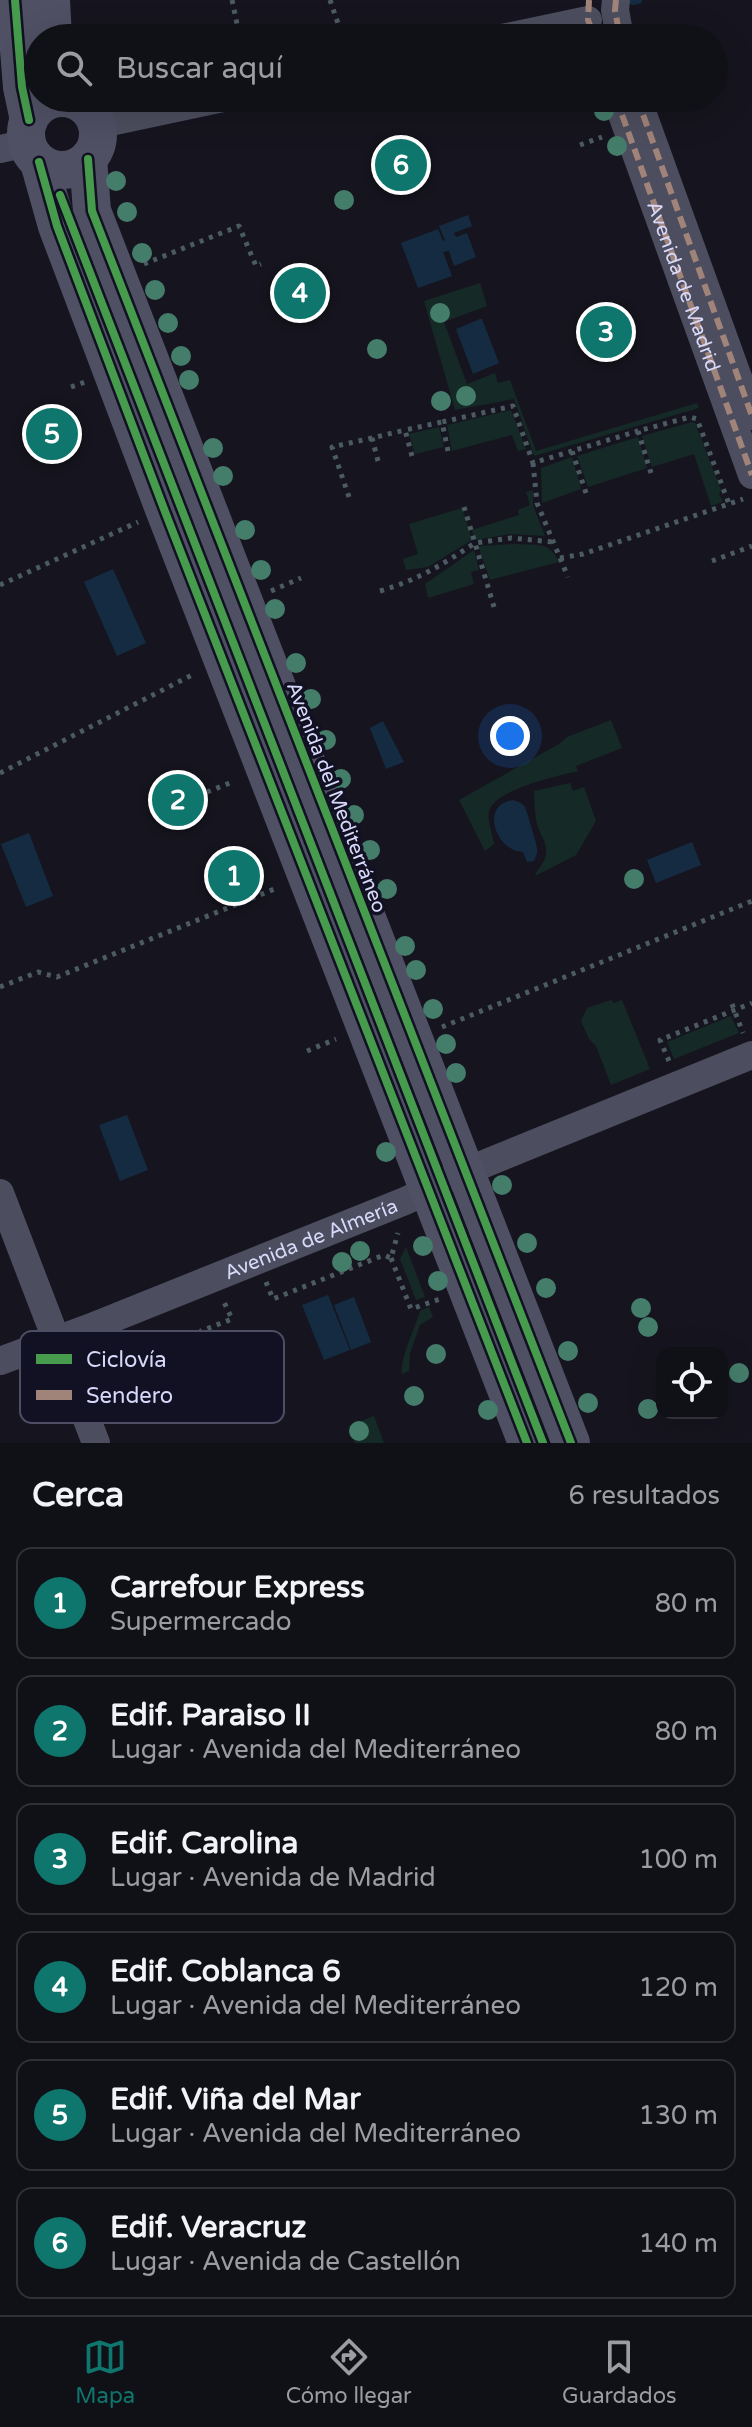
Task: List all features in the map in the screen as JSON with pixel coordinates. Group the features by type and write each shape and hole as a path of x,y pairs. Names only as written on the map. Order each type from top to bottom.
{"street":[{"path":"15,0 24,143 527,1443"},
{"path":"51,0 52,24"},
{"path":"616,0 618,24"},
{"path":"568,24 591,19"},
{"path":"24,143 38,112"},
{"path":"24,143 49,168 59,170 80,166 92,142 89,112"},
{"path":"92,142 181,112"},
{"name":"Avenida de Madrid","path":"621,112 752,475"},
{"path":"642,112 752,416"},
{"name":"Avenida del Mediterráneo","path":"92,142 92,211 571,1443"},
{"name":"Avenida de Almería","path":"80,1331 752,1055"},
{"path":"0,1193 53,1331"},
{"name":"Avenida de Almería","path":"0,1361 20,1353"},
{"path":"88,1423 96,1443"}],"path":[{"path":"232,0 237,24"},
{"path":"330,0 338,24"},
{"path":"118,274 239,226 256,266 261,264"},
{"path":"349,497 332,447 513,406 533,463 537,503 568,577"},
{"path":"533,463 690,417 697,419 729,504"},
{"path":"442,422 448,451"},
{"path":"405,430 412,456"},
{"path":"638,431 651,473"},
{"path":"372,438 378,461"},
{"path":"572,451 586,493"},
{"path":"560,558 583,554 752,496"},
{"path":"464,507 494,607"},
{"path":"0,585 164,509"},
{"path":"380,591 431,572 475,543 511,538 553,542"},
{"path":"712,561 752,546"},
{"path":"0,773 223,659"},
{"path":"0,987 38,972 57,977 308,875"},
{"path":"415,1037 752,901"},
{"path":"678,1084 660,1040 752,1003"},
{"path":"397,1243 391,1258 411,1309 428,1303"},
{"path":"268,1286 273,1299 384,1255 391,1258"},
{"path":"330,1268 333,1275"},
{"path":"201,1331 232,1319 224,1303"}],"green space":[{"path":"480,283 487,306 444,322 467,384 495,373 498,383 510,380 536,451 697,403 699,408 534,456 514,399 455,410 424,301"},
{"path":"511,410 526,449 518,451 512,435 452,451 447,425"},
{"path":"692,422 721,490 719,494 723,502 711,506 694,454 652,467 642,436"},
{"path":"439,427 444,447 415,454 409,434"},
{"path":"638,437 647,468 588,487 577,456"},
{"path":"572,457 581,489 542,503 541,468"},
{"path":"533,490 533,505 545,536 510,534 475,540 472,530 519,515 518,510 530,505 526,492"},
{"path":"462,508 472,540 428,567 406,570 403,559 418,554 409,524"},
{"path":"513,544 545,547 559,562 490,580 478,546"},
{"path":"474,550 479,570 471,572 474,584 428,598 425,584"},
{"path":"611,720 622,748 576,766 578,771 527,785 501,797 489,812 494,844 485,851 459,800 567,737"},
{"path":"570,783 573,791 584,787 596,821 576,855 535,876 544,861 546,850 536,821 534,791"},
{"path":"611,1000 614,1003 622,1000 650,1069 611,1085 596,1046 589,1039 581,1021 587,1008"},
{"path":"731,1016 739,1033 674,1059 667,1042"},
{"path":"406,1247 425,1297 416,1300 400,1259"},
{"path":"429,1307 433,1317 420,1325 410,1353 409,1371 402,1374 405,1351 420,1311"},
{"path":"374,1416 384,1443 355,1443 349,1426"}],"water":[{"path":"468,215 472,226 454,233 456,237 467,233 476,257 454,266 449,251 443,252 452,276 418,288 401,243 438,229 443,241 439,226"},
{"path":"480,319 499,363 473,374 456,329"},
{"path":"113,569 146,643 117,656 84,582"},
{"path":"383,721 404,762 386,769 370,728"},
{"path":"513,800 526,809 537,848 534,861 527,862 523,852 505,844 495,828 496,810"},
{"path":"29,833 53,896 26,907 1,844"},
{"path":"692,842 701,865 656,883 647,860"},
{"path":"127,1115 148,1170 120,1181 99,1125"},
{"path":"328,1295 350,1350 324,1360 302,1305"},
{"path":"354,1297 371,1342 351,1350 334,1305"}],"waterway":[{"path":"633,1 638,0"}],"marked path":[{"path":"589,0 590,24"},
{"path":"616,0 618,24"},
{"path":"621,112 752,475"},
{"path":"642,112 752,416"}],"cycle path":[{"path":"15,0 24,96"},
{"path":"27,112 29,120"},
{"path":"88,159 92,211 571,1443"},
{"path":"39,162 57,226 164,509 527,1443"},
{"path":"60,195 543,1443"}],"place":[{"name":"Edif. Veracruz","path":"401,165"},
{"name":"Edif. Coblanca 6","path":"300,293"},
{"name":"Edif. Carolina","path":"606,332"},
{"name":"Edif. Viña del Mar","path":"52,434"},
{"name":"Edif. Paraiso II","path":"178,800"},
{"name":"Carrefour Express","path":"234,876"}]}
